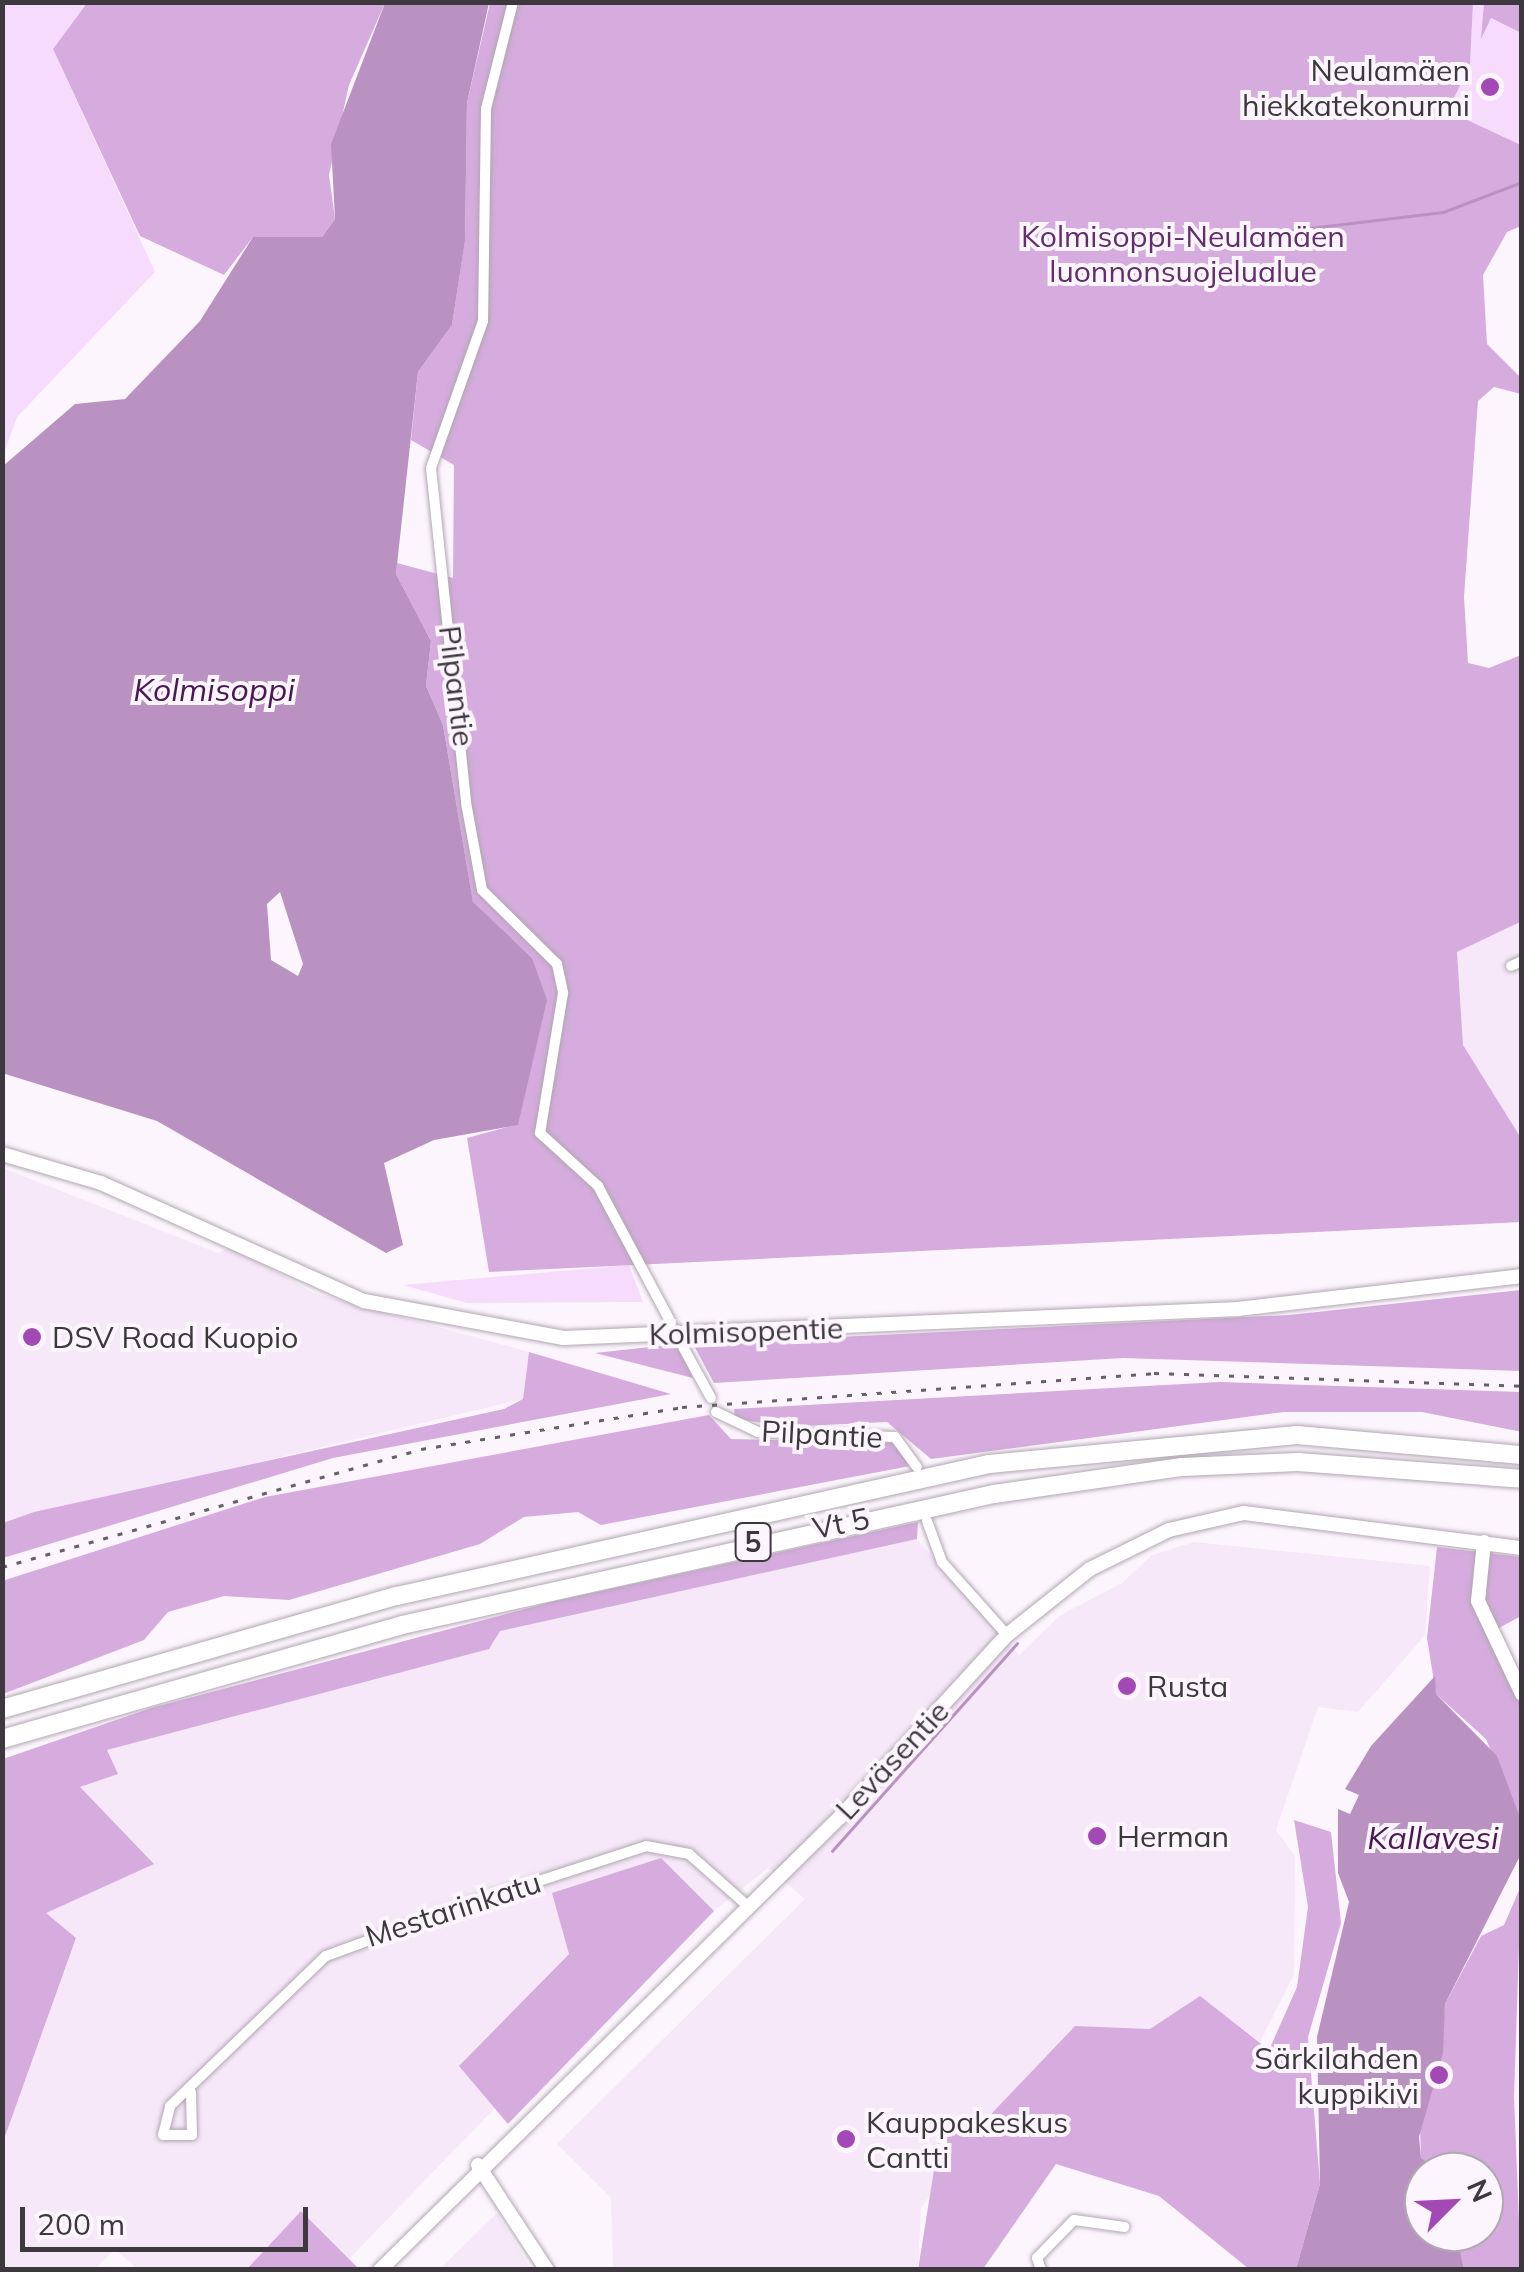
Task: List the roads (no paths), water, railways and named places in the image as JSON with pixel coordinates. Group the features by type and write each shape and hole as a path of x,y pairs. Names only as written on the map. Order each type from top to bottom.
{"highway":[{"name":"Vt 5","path":"2,1710 397,1596 990,1464 1297,1435 1522,1455"},
{"name":"Vt 5","path":"2,1738 402,1626 994,1494 1298,1462 1522,1480"}],"main road":[{"name":"Kolmisopentie","path":"2,1154 101,1182 364,1300 564,1338 1238,1309 1522,1276"},
{"name":"Leväsentie","path":"380,2270 478,2165 749,1907 1007,1635 1114,1555 1220,1516 1327,1517 1522,1548"},
{"path":"1484,1542 1478,1601 1519,1685"},
{"path":"478,2165 548,2270"}],"street":[{"name":"Pilpantie","path":"512,2 486,109 483,320 431,468 467,808 482,890 557,964 563,994 540,1133 598,1186 671,1323"},
{"path":"683,1347 711,1398"},
{"name":"Pilpantie","path":"716,1412 758,1432 895,1437 917,1467"},
{"path":"927,1522 942,1562 1007,1635"},
{"name":"Mestarinkatu","path":"192,2092 192,2134 164,2135 162,2117 192,2092 326,1956 468,1904 646,1846 688,1854 749,1907"},
{"path":"1041,2270 1037,2258 1074,2220 1125,2228"}],"water":[{"name":"Kolmisoppi","path":"385,3 489,3 467,103 465,241 452,325 418,372 396,574 431,641 426,686 443,725 473,902 532,958 547,1000 518,1125 434,1140 384,1163 403,1245 386,1253 157,1121 2,1073 3,466 75,404 125,399 200,321 253,237 322,237 335,219 331,144","holes":["280,892 303,964 298,976 271,960 267,904"]},
{"name":"Kallavesi","path":"1435,1676 1436,1694 1497,1756 1522,1823 1521,1854 1445,2004 1443,2053 1419,2137 1420,2152 1404,2152 1404,2252 1460,2252 1464,2269 1296,2269 1320,2184 1317,2037 1349,1902 1338,1873 1338,1809 1350,1814 1359,1795 1345,1789 1371,1746"}],"waterway":[{"path":"1268,233 1443,212 1522,182"},
{"path":"832,1851 1017,1643"}],"railway":[{"path":"2,1567 421,1449 682,1407 1154,1373 1522,1386"}],"place":[{"name":"Neulamäen hiekkatekonurmi","path":"1490,87"},
{"name":"DSV Road Kuopio","path":"32,1337"},
{"name":"Rusta","path":"1127,1686"},
{"name":"Herman","path":"1097,1836"},
{"name":"Särkilahden kuppikivi","path":"1439,2075"},
{"name":"Kauppakeskus Cantti","path":"846,2139"}],"park label":[{"name":"Kolmisoppi-Neulamäen luonnonsuojelualue","path":"1183,253"}]}
